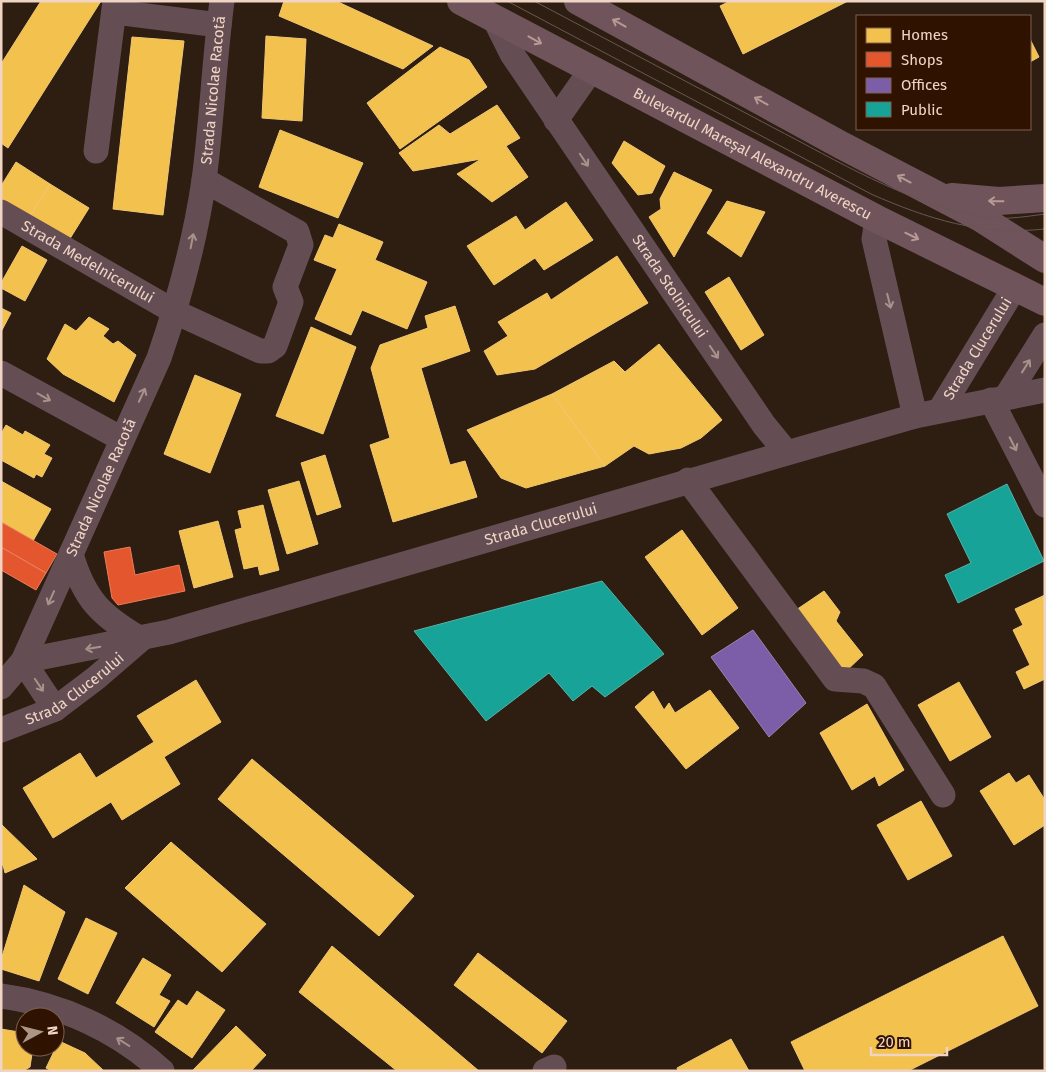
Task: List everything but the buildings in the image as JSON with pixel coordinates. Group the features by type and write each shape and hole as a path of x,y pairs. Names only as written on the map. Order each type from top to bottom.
{"main road":[{"name":"Bulevardul Mareșal Alexandru Averescu","path":"461,1 877,219 1045,302"},
{"path":"578,1 1043,253"},
{"path":"933,194 992,201 1045,198"},
{"path":"964,262 1043,253"},
{"path":"1015,287 1043,253"}],"street":[{"path":"96,151 115,7 221,13"},
{"name":"Strada Nicolae Racotă","path":"23,661 159,358 175,312 190,255 204,180 221,13"},
{"name":"Strada Stolnicului","path":"494,18 512,54 556,120 764,425 786,452"},
{"path":"556,120 584,80"},
{"name":"Strada Nicolae Racotă","path":"175,312 260,351 268,351 275,346 292,302 285,287 301,245 297,232 204,180"},
{"name":"Strada Medelnicerului","path":"1,212 175,312"},
{"path":"877,219 874,239 915,416"},
{"name":"Strada Clucerului","path":"940,410 1015,287"},
{"path":"1045,336 999,399 1045,505"},
{"path":"1,373 122,439"},
{"name":"Strada Clucerului","path":"23,661 141,639 915,416 1045,390"},
{"path":"688,480 835,680 863,681 874,686 943,795"},
{"path":"71,554 85,592 95,606 107,618 141,639"},
{"name":"Strada Clucerului","path":"1,730 55,709 96,678 141,639"},
{"path":"1,687 23,661 55,709"},
{"path":"1,996 24,999 56,1008 92,1024 126,1043 162,1071"}],"tram line":[{"path":"507,1 871,194 892,203 934,218 977,228 1021,231 1045,229"},
{"path":"534,1 846,166 923,201 977,216 993,218 1045,214"}]}
